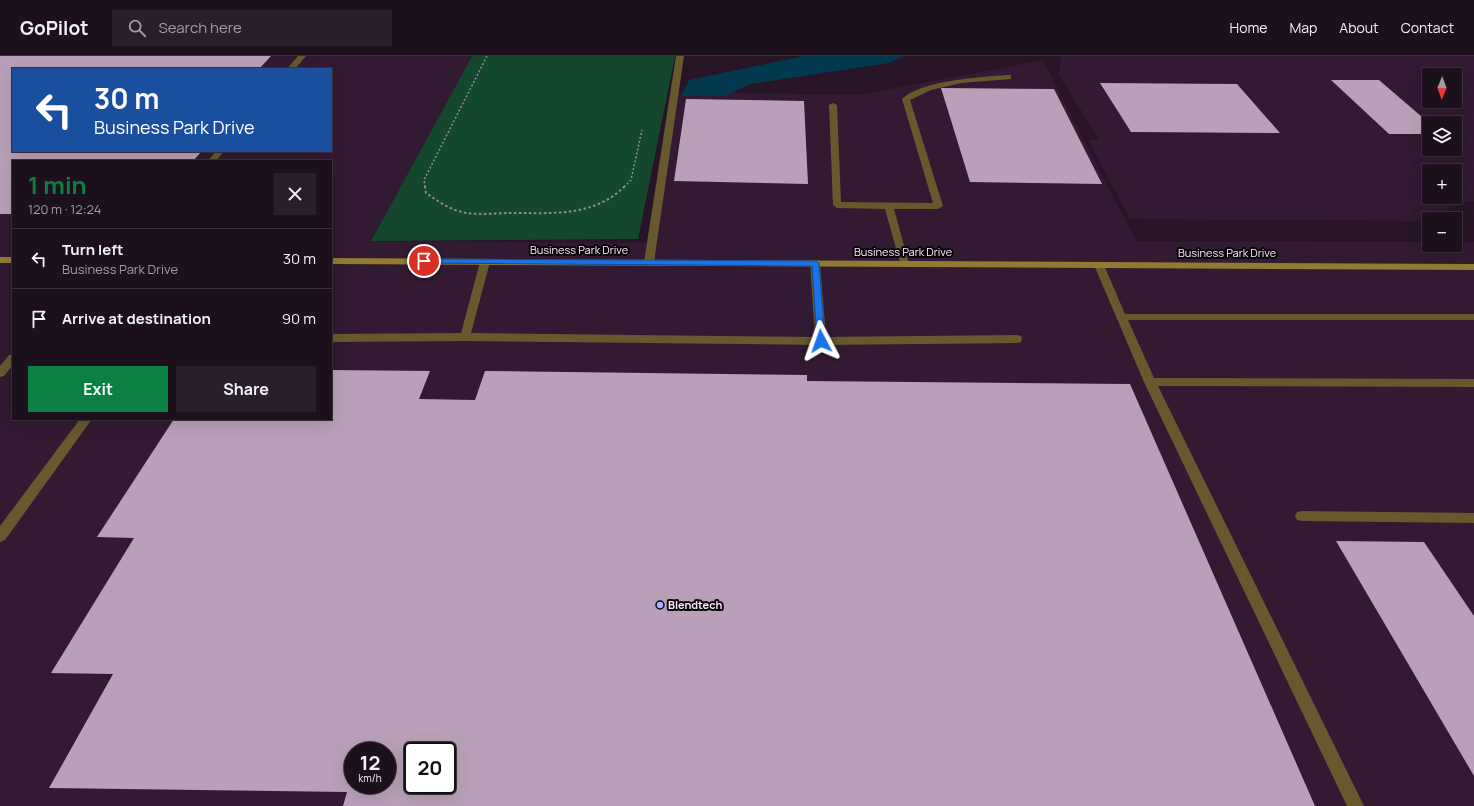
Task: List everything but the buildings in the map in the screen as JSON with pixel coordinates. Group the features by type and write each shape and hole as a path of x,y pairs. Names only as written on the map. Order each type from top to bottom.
{"street":[{"path":"292,68 302,56"},
{"path":"649,262 680,56"},
{"path":"833,105 837,205 938,206 906,99 929,88 954,82 1008,77"},
{"path":"213,160 219,152"},
{"path":"889,206 904,264"},
{"path":"0,260 12,260"},
{"name":"Business Park Drive","path":"332,261 1474,267"},
{"path":"465,337 485,262"},
{"path":"815,263 821,341"},
{"path":"1099,265 1150,382 1356,806"},
{"path":"1122,317 1474,317"},
{"path":"332,338 465,337 821,341 1017,339"},
{"path":"0,373 12,359"},
{"path":"1150,382 1474,383"},
{"path":"0,536 85,420"},
{"path":"1302,516 1474,519"}],"path":[{"path":"487,56 424,180 426,192 445,206 466,213 565,213 596,206 615,196 631,180 643,126"}],"shaded area":[{"path":"0,56 472,56 371,241 652,243 675,92 859,95 1043,60 1136,241 1422,242 1422,252 1462,252 1462,242 1474,242 1474,806 0,806"},
{"path":"1061,56 1474,56 1474,201 1462,204 1462,164 1422,164 1422,204 1462,204 1446,212 1422,212 1422,221 1130,219 1088,140 1099,139 1059,75"}],"green space":[{"path":"472,56 675,56 638,239 371,241"}],"water":[{"path":"803,56 904,56 889,63 750,84 725,96 681,96 689,80"}],"place":[{"name":"Blendtech","path":"660,605"}],"route":[{"path":"424,261 815,263 821,341"}]}
